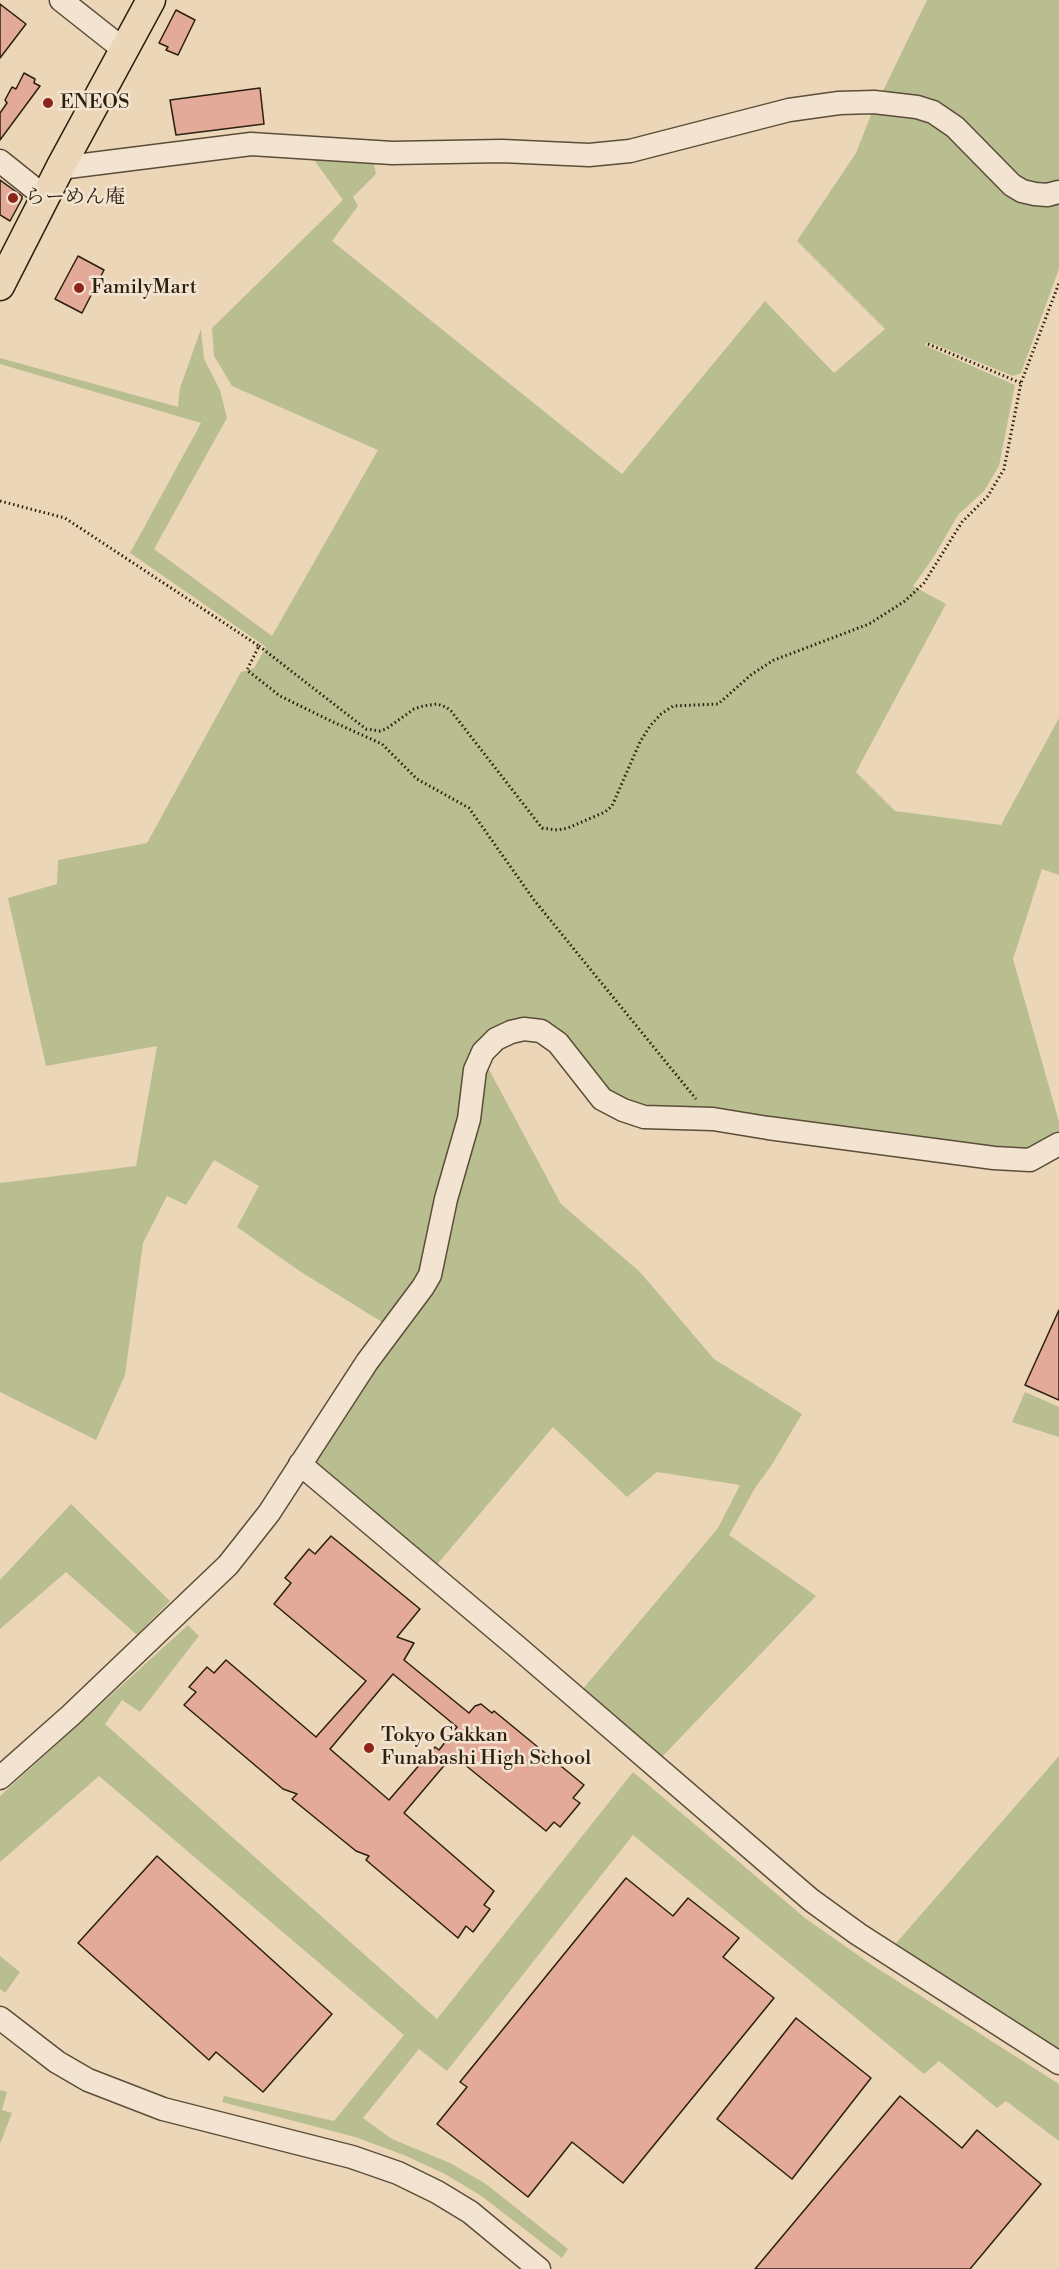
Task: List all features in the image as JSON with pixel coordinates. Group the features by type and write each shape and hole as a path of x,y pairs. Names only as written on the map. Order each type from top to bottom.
{"main road":[{"path":"0,286 60,168 151,0"}],"street":[{"path":"61,0 123,50"},
{"path":"60,168 251,144 392,153 502,151 589,155 630,152 789,110 839,103 874,102 917,107 933,112 955,127 1012,185 1022,191 1035,194 1047,195 1059,192"},
{"path":"0,161 45,197"},
{"path":"0,1778 71,1715 228,1565 269,1513 350,1392 367,1362 423,1287 430,1275 446,1199 469,1119 475,1070 483,1052 496,1039 524,1029 541,1031 558,1042 602,1099 623,1110 644,1117 713,1119 994,1158 1030,1160 1059,1144"},
{"path":"300,1464 525,1653 811,1900 858,1934 1059,2064"},
{"path":"0,2018 88,2080 163,2109 341,2154 398,2173 437,2192 470,2212 539,2269"}],"path":[{"path":"0,501 65,518 259,646 366,729 380,731 386,729 414,709 423,706 437,704 446,707 538,824 546,830 568,828 605,812 612,806 640,742 650,726 667,710 673,706 718,704 752,674 774,660 869,624 905,601 924,583 962,522 988,496 1004,469 1021,383 1059,283"},
{"path":"928,344 1021,383"},
{"path":"259,646 247,670 280,696 382,744 417,779 469,808 534,900 713,1119"}],"green space":[{"path":"927,0 1059,0 1059,185 1024,186 970,131 881,95"},
{"path":"874,107 932,117 1011,191 1059,198 1059,269 1021,373 1013,376 929,342 924,345 1015,385 999,466 984,491 958,515 933,558 913,586 946,604 856,772 895,811 1001,825 1059,718 1059,875 1042,869 1013,959 1059,1122 1059,1132 1022,1153 635,1106 611,1096 572,1048 509,1023 461,1117 423,1272 387,1325 301,1272 237,1227 259,1186 214,1160 186,1205 167,1196 143,1243 125,1375 96,1440 0,1392 0,1183 136,1166 157,1046 46,1066 8,898 57,884 58,860 147,843 241,672 254,668 266,647 130,553 201,423 0,364 0,358 178,407 180,388 201,329 204,359 220,390 227,418 154,549 272,636 378,450 232,386 214,356 212,328 343,200 312,157 373,160 376,174 353,197 358,206 332,241 622,474 765,301 834,373 885,329 797,241 856,153"},
{"path":"485,1062 561,1204 640,1272 714,1359 802,1414 755,1488 729,1535 816,1596 661,1758 582,1690 718,1528 740,1485 657,1472 627,1497 553,1427 435,1567 319,1473 313,1456 434,1282"},
{"path":"1025,1392 1059,1407 1059,1437 1012,1422"},
{"path":"71,1504 170,1601 137,1635 66,1572 0,1629 0,1580"},
{"path":"188,1625 199,1636 140,1712 122,1700 105,1724 437,2019 633,1772 805,1918 869,1963 1059,2084 1059,2141 1006,2101 997,2108 939,2061 924,2074 633,1835 447,2071 419,2049 363,2118 392,2139 450,2163 486,2184 568,2249 562,2258 480,2195 445,2174 404,2155 355,2137 222,2102 224,2096 334,2121 404,2035 99,1776 0,1862 0,1796"},
{"path":"1059,1756 1059,2053 891,1949"},
{"path":"0,1956 20,1972 5,1993 0,1989"},
{"path":"0,2090 7,2092 2,2110 12,2113 0,2144"}],"building":[{"path":"0,4 26,24 0,58"},
{"path":"176,10 195,20 178,55 166,50 168,47 159,43"},
{"path":"24,73 35,79 34,83 40,86 0,140 0,113 7,103 5,100 12,87 16,89"},
{"path":"260,88 264,124 176,135 170,100"},
{"path":"0,180 22,196 10,221 0,215"},
{"path":"78,256 104,270 82,313 55,299"},
{"path":"1059,1310 1059,1400 1025,1385"},
{"path":"331,1536 420,1609 397,1637 414,1643 404,1660 469,1713 475,1706 481,1704 492,1713 494,1711 584,1785 573,1798 580,1803 560,1827 554,1822 546,1831 453,1755 404,1813 494,1891 484,1905 490,1909 473,1932 466,1926 458,1938 366,1860 369,1856 356,1851 292,1799 297,1794 283,1789 184,1705 196,1692 189,1687 207,1667 214,1673 226,1660 316,1737 366,1681 274,1604 291,1583 285,1578 309,1549 315,1554","holes":["393,1674 457,1727 439,1750 435,1747 389,1800 330,1749"]},
{"path":"157,1856 332,2014 263,2092 216,2052 209,2060 78,1943"},
{"path":"626,1878 673,1916 688,1898 739,1938 723,1957 774,1998 623,2183 572,2142 528,2197 437,2124 467,2087 460,2082"},
{"path":"796,2018 871,2078 792,2179 717,2119"},
{"path":"900,2096 962,2148 977,2130 1041,2184 970,2269 755,2269"}],"place":[{"name":"ENEOS","path":"48,103"},
{"name":"らーめん庵","path":"13,198"},
{"name":"FamilyMart","path":"79,288"},
{"name":"Tokyo Gakkan Funabashi High School","path":"369,1748"}]}
